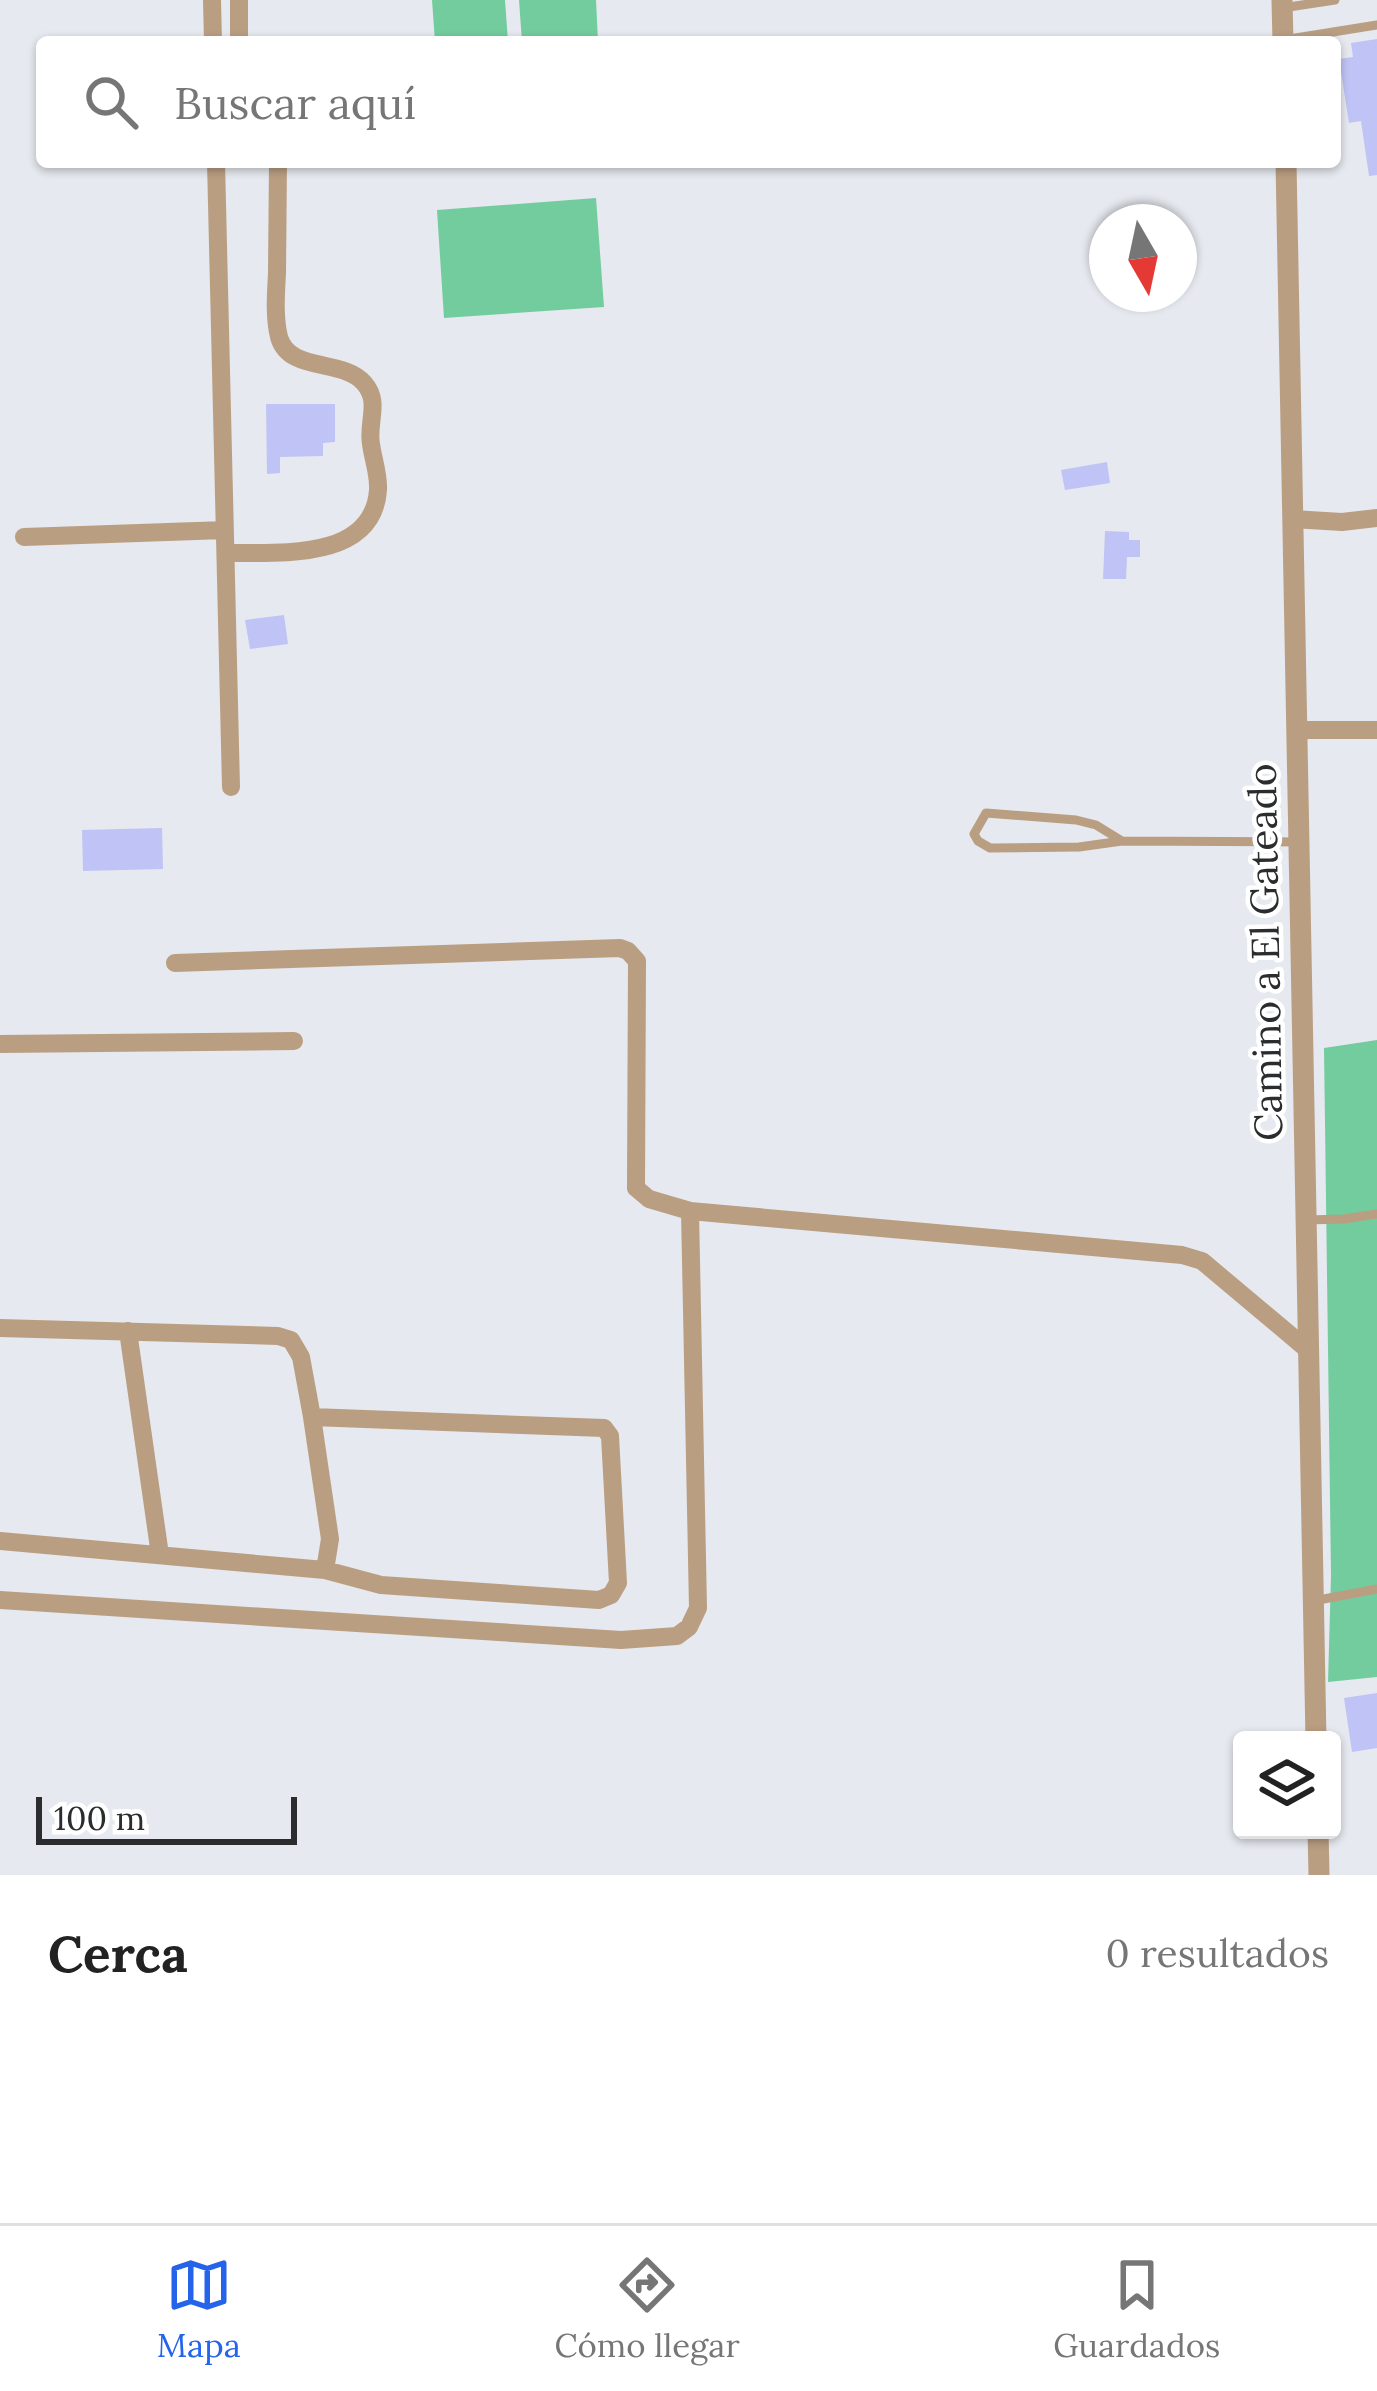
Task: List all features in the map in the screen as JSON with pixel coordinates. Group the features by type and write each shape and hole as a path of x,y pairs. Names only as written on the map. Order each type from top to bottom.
{"street":[{"path":"212,0 213,36"},
{"path":"239,0 239,36"},
{"path":"1282,4 1283,36"},
{"path":"216,168 231,787"},
{"path":"226,553 303,551 340,544 362,527 375,508 378,486 369,436 374,410 371,393 360,378 299,359 280,340 278,168"},
{"name":"Camino a El Gateado","path":"1286,168 1316,1731"},
{"path":"1292,519 1377,518"},
{"path":"24,536 225,530"},
{"path":"1296,730 1377,730"},
{"path":"175,963 620,948 637,961 636,1188 649,1199 689,1210 1182,1255 1202,1261 1308,1349"},
{"path":"0,1044 294,1041"},
{"path":"0,1600 621,1640 676,1636 689,1627 698,1608 689,1210"},
{"path":"0,1328 291,1340 301,1357 313,1418 330,1539 325,1570"},
{"path":"128,1331 160,1555"},
{"path":"0,1540 325,1570 381,1586 598,1600 611,1595 617,1583 610,1436 604,1428 313,1418"},
{"path":"1318,1839 1319,1875"}],"lane":[{"path":"1282,4 1335,0"},
{"path":"1312,36 1377,25"},
{"path":"1122,841 1096,825 1076,820 986,813 974,834 990,848 1079,847 1122,841 1298,842"},
{"path":"1306,1220 1377,1214"},
{"path":"1313,1601 1377,1589"}],"green space":[{"path":"432,0 505,0 508,36 435,36"},
{"path":"519,0 596,0 598,36 522,36"},
{"path":"596,198 604,307 444,318 437,210"},
{"path":"1377,1040 1377,1677 1328,1682 1331,1576 1324,1048"}],"building":[{"path":"1377,39 1377,175 1369,176 1361,121 1349,123 1341,59 1353,57 1351,43"},
{"path":"266,404 335,404 335,442 323,443 323,456 280,457 280,473 267,474"},
{"path":"1107,462 1110,483 1065,490 1061,470"},
{"path":"1105,531 1129,532 1129,540 1140,540 1140,557 1127,557 1126,579 1103,579"},
{"path":"284,615 288,644 250,649 245,620"},
{"path":"162,828 163,869 83,871 82,830"},
{"path":"1377,1693 1377,1748 1352,1752 1344,1698"}]}
